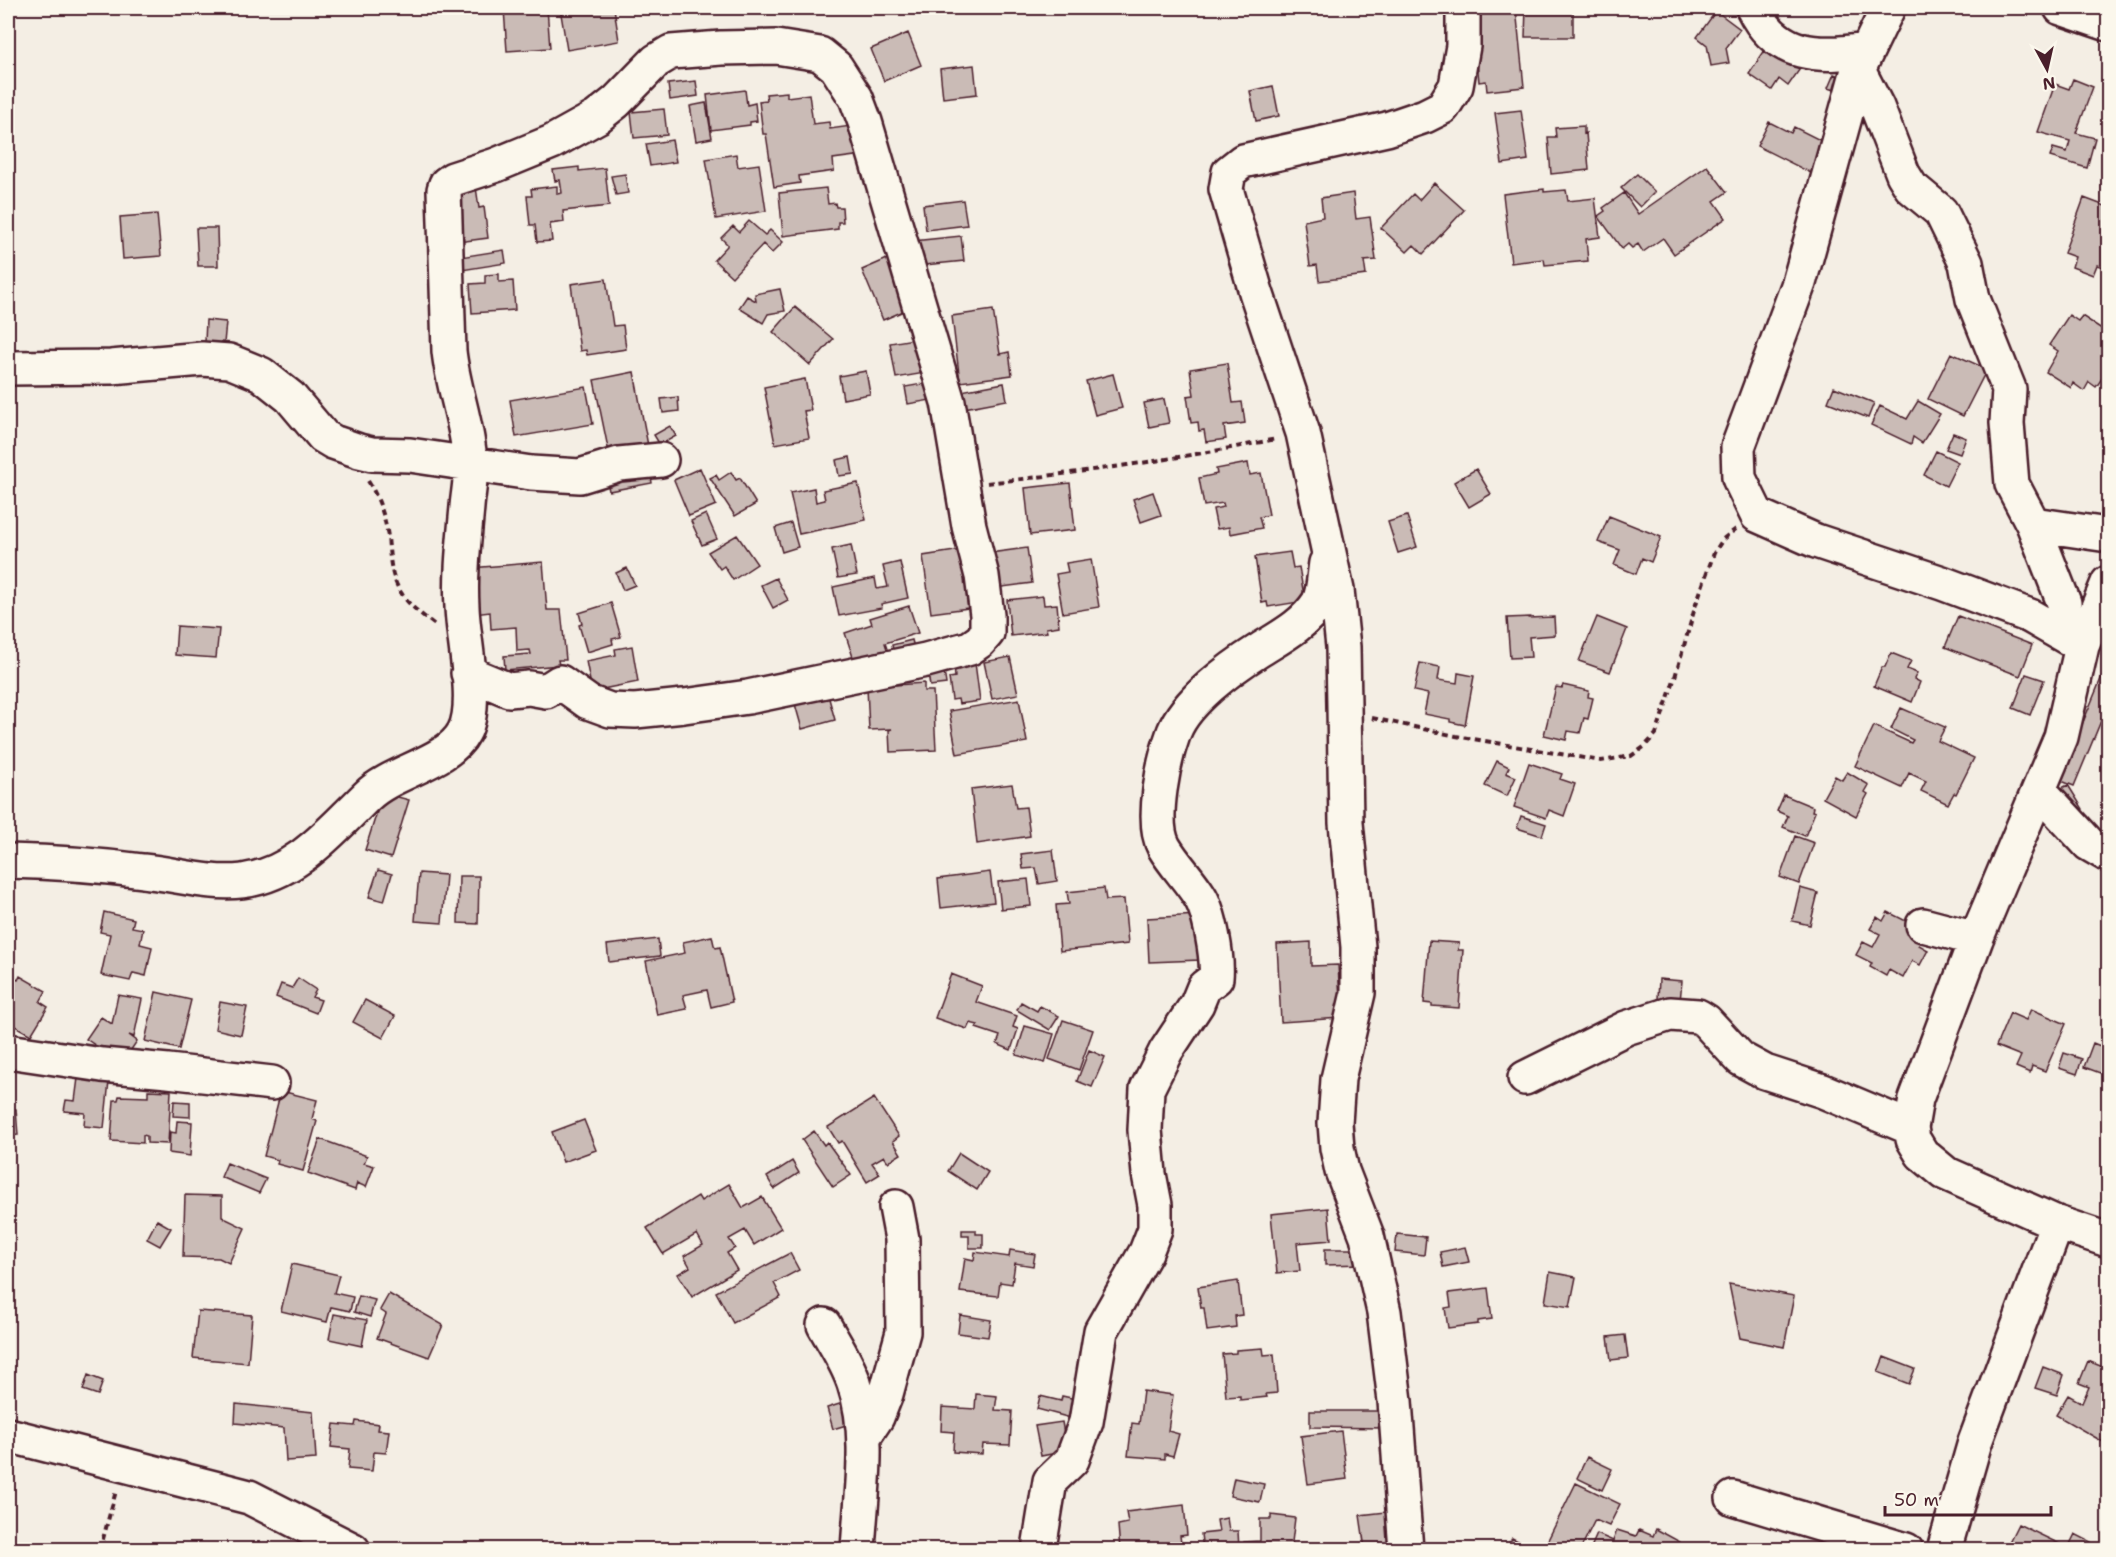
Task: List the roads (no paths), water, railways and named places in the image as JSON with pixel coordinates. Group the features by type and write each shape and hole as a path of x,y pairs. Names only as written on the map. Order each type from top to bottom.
{"street":[{"path":"1406,1550 1395,1401 1383,1312 1367,1236 1342,1171 1336,1148 1338,1079 1358,993 1358,947 1344,792 1343,647 1337,590 1303,433 1249,269 1226,189 1228,172 1243,161 1387,129 1443,107 1456,86 1463,46 1463,8"},
{"path":"1753,8 1771,33 1791,48 1809,53 1863,60"},
{"path":"1888,8 1863,60 1799,283 1738,447 1739,478 1757,515 1815,541 1922,576 2030,616 2074,641"},
{"path":"2061,8 2109,24"},
{"path":"8,861 64,863 213,880 239,881 264,877 310,852 375,788 398,774 425,764 457,742 464,732 471,706 467,663 462,608 461,573 471,463 448,351 444,190 446,184 453,179 496,165 552,142 597,117 616,102 656,60 671,52 776,47 820,54 828,58 856,98 865,122 948,402 964,485 969,526 982,576 987,633 970,648 926,660 748,697 635,711 610,710 588,702 560,682 546,691 529,688 508,690 467,663"},
{"path":"1863,60 1877,107 1903,174 1911,188 1941,212 1966,263 1973,299 2008,389 2007,423 2013,484 2033,524 2064,603 2074,641 2061,737 1976,939 1916,1099 1911,1128 1913,1139 1922,1154 1945,1173 2057,1223 2109,1240"},
{"path":"8,368 111,367 202,359 229,361 261,374 290,397 323,436 357,451 372,454 410,455 531,472 580,476 619,464 661,460"},
{"path":"2033,524 2109,535"},
{"path":"1041,1550 1040,1542 1050,1481 1072,1460 1086,1422 1101,1331 1146,1252 1155,1229 1155,1205 1149,1174 1145,1130 1148,1089 1166,1051 1197,1004 1204,987 1216,978 1217,965 1201,897 1164,846 1159,832 1158,815 1164,769 1172,740 1175,730 1192,705 1210,687 1244,660 1295,627 1319,601 1329,547"},
{"path":"2074,641 2109,583"},
{"path":"2039,790 2089,844 2109,855"},
{"path":"1923,925 1976,939"},
{"path":"1525,1078 1626,1028 1670,1014 1698,1016 1706,1021 1742,1059 1765,1072 1823,1091 1911,1128"},
{"path":"8,1051 102,1065 273,1083"},
{"path":"865,1435 886,1394 903,1332 902,1239 896,1207"},
{"path":"1944,1550 1975,1442 2057,1223"},
{"path":"824,1325 854,1381 865,1435 858,1550"},
{"path":"8,1435 249,1497 353,1550"},
{"path":"1733,1498 1906,1550"}]}
